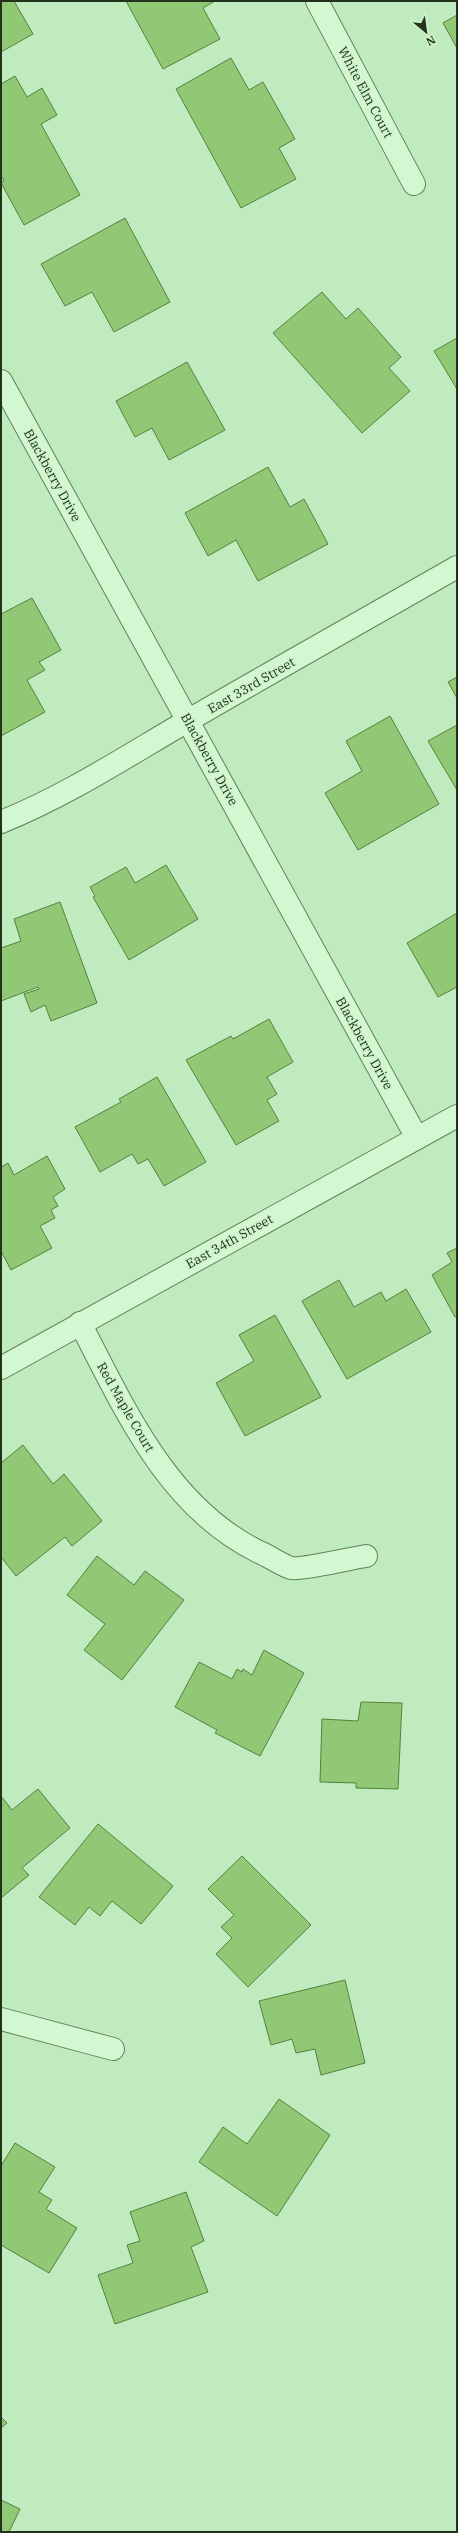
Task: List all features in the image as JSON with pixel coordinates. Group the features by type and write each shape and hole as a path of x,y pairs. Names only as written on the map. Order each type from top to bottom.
{"street":[{"name":"White Elm Court","path":"318,1 414,184"},
{"name":"Blackberry Drive","path":"1,381 417,1138"},
{"name":"East 33rd Street","path":"1,822 35,808 86,782 188,720 457,567"},
{"name":"East 34th Street","path":"1,1368 457,1116"},
{"name":"Red Maple Court","path":"80,1323 136,1430 179,1491 203,1514 242,1543 292,1568 366,1556"},
{"path":"1,2019 113,2049"}],"building":[{"path":"1,1 14,1 33,34 1,52"},
{"path":"126,1 215,1 203,8 220,39 163,69"},
{"path":"457,15 457,48 443,23"},
{"path":"231,58 249,90 263,82 295,139 279,148 296,179 241,208 176,89"},
{"path":"15,76 27,97 42,88 57,115 41,124 80,195 24,225 1,183 4,181 1,175 1,84"},
{"path":"125,218 170,302 114,332 92,292 65,306 41,264"},
{"path":"322,292 346,319 358,308 401,357 389,368 410,391 362,433 273,333"},
{"path":"457,338 457,389 434,351"},
{"path":"187,362 225,430 169,460 152,428 135,437 116,401"},
{"path":"268,467 290,507 304,499 328,544 258,581 236,540 208,556 185,513"},
{"path":"32,598 61,650 39,662 45,670 27,680 45,712 1,736 1,614"},
{"path":"457,677 457,698 448,682"},
{"path":"390,716 439,804 358,850 325,793 362,771 346,741"},
{"path":"457,725 457,790 428,741"},
{"path":"166,865 198,919 129,960 93,897 95,896 90,887 126,867 135,883"},
{"path":"60,902 97,1003 51,1021 45,1005 31,1012 24,994 39,989 38,987 1,1001 1,948 21,941 14,919"},
{"path":"457,913 457,987 438,997 407,943"},
{"path":"269,1019 293,1062 267,1077 277,1094 267,1100 279,1121 236,1145 186,1060 231,1036 233,1039"},
{"path":"157,1077 206,1162 164,1186 148,1159 138,1164 132,1154 100,1172 75,1127 121,1102 119,1099"},
{"path":"47,1156 65,1189 53,1197 58,1206 51,1210 55,1218 40,1226 52,1248 11,1270 1,1251 1,1167 8,1163 14,1175"},
{"path":"457,1248 457,1316 455,1317 432,1275 452,1262 447,1253"},
{"path":"339,1280 354,1307 381,1292 386,1301 406,1289 431,1332 347,1379 302,1301"},
{"path":"275,1315 321,1397 245,1436 216,1383 254,1361 239,1335"},
{"path":"23,1445 53,1484 64,1474 102,1521 72,1546 65,1537 16,1576 1,1557 1,1463"},
{"path":"97,1556 134,1585 145,1571 184,1600 122,1680 84,1650 105,1624 67,1595"},
{"path":"264,1650 304,1673 260,1756 215,1733 217,1730 175,1707 199,1662 232,1679 237,1669 242,1672 243,1669 252,1675"},
{"path":"361,1702 402,1703 398,1789 356,1788 356,1783 320,1782 322,1719 358,1721"},
{"path":"38,1789 70,1828 22,1868 29,1875 1,1898 1,1796 12,1810"},
{"path":"98,1824 173,1886 141,1924 112,1901 100,1916 89,1907 75,1925 39,1897"},
{"path":"242,1856 311,1925 248,1987 216,1954 232,1938 221,1927 234,1915 208,1889"},
{"path":"345,1980 365,2063 321,2075 315,2049 296,2053 292,2039 271,2045 259,2001"},
{"path":"279,2099 330,2135 277,2216 199,2162 223,2127 247,2144"},
{"path":"15,2143 55,2167 39,2192 52,2200 46,2209 77,2228 49,2273 1,2245 1,2166"},
{"path":"186,2192 204,2241 191,2247 208,2292 115,2324 98,2275 133,2263 127,2245 140,2241 130,2212"},
{"path":"1,2417 7,2423 1,2428"},
{"path":"1,2500 20,2509 9,2532 1,2532"}]}
